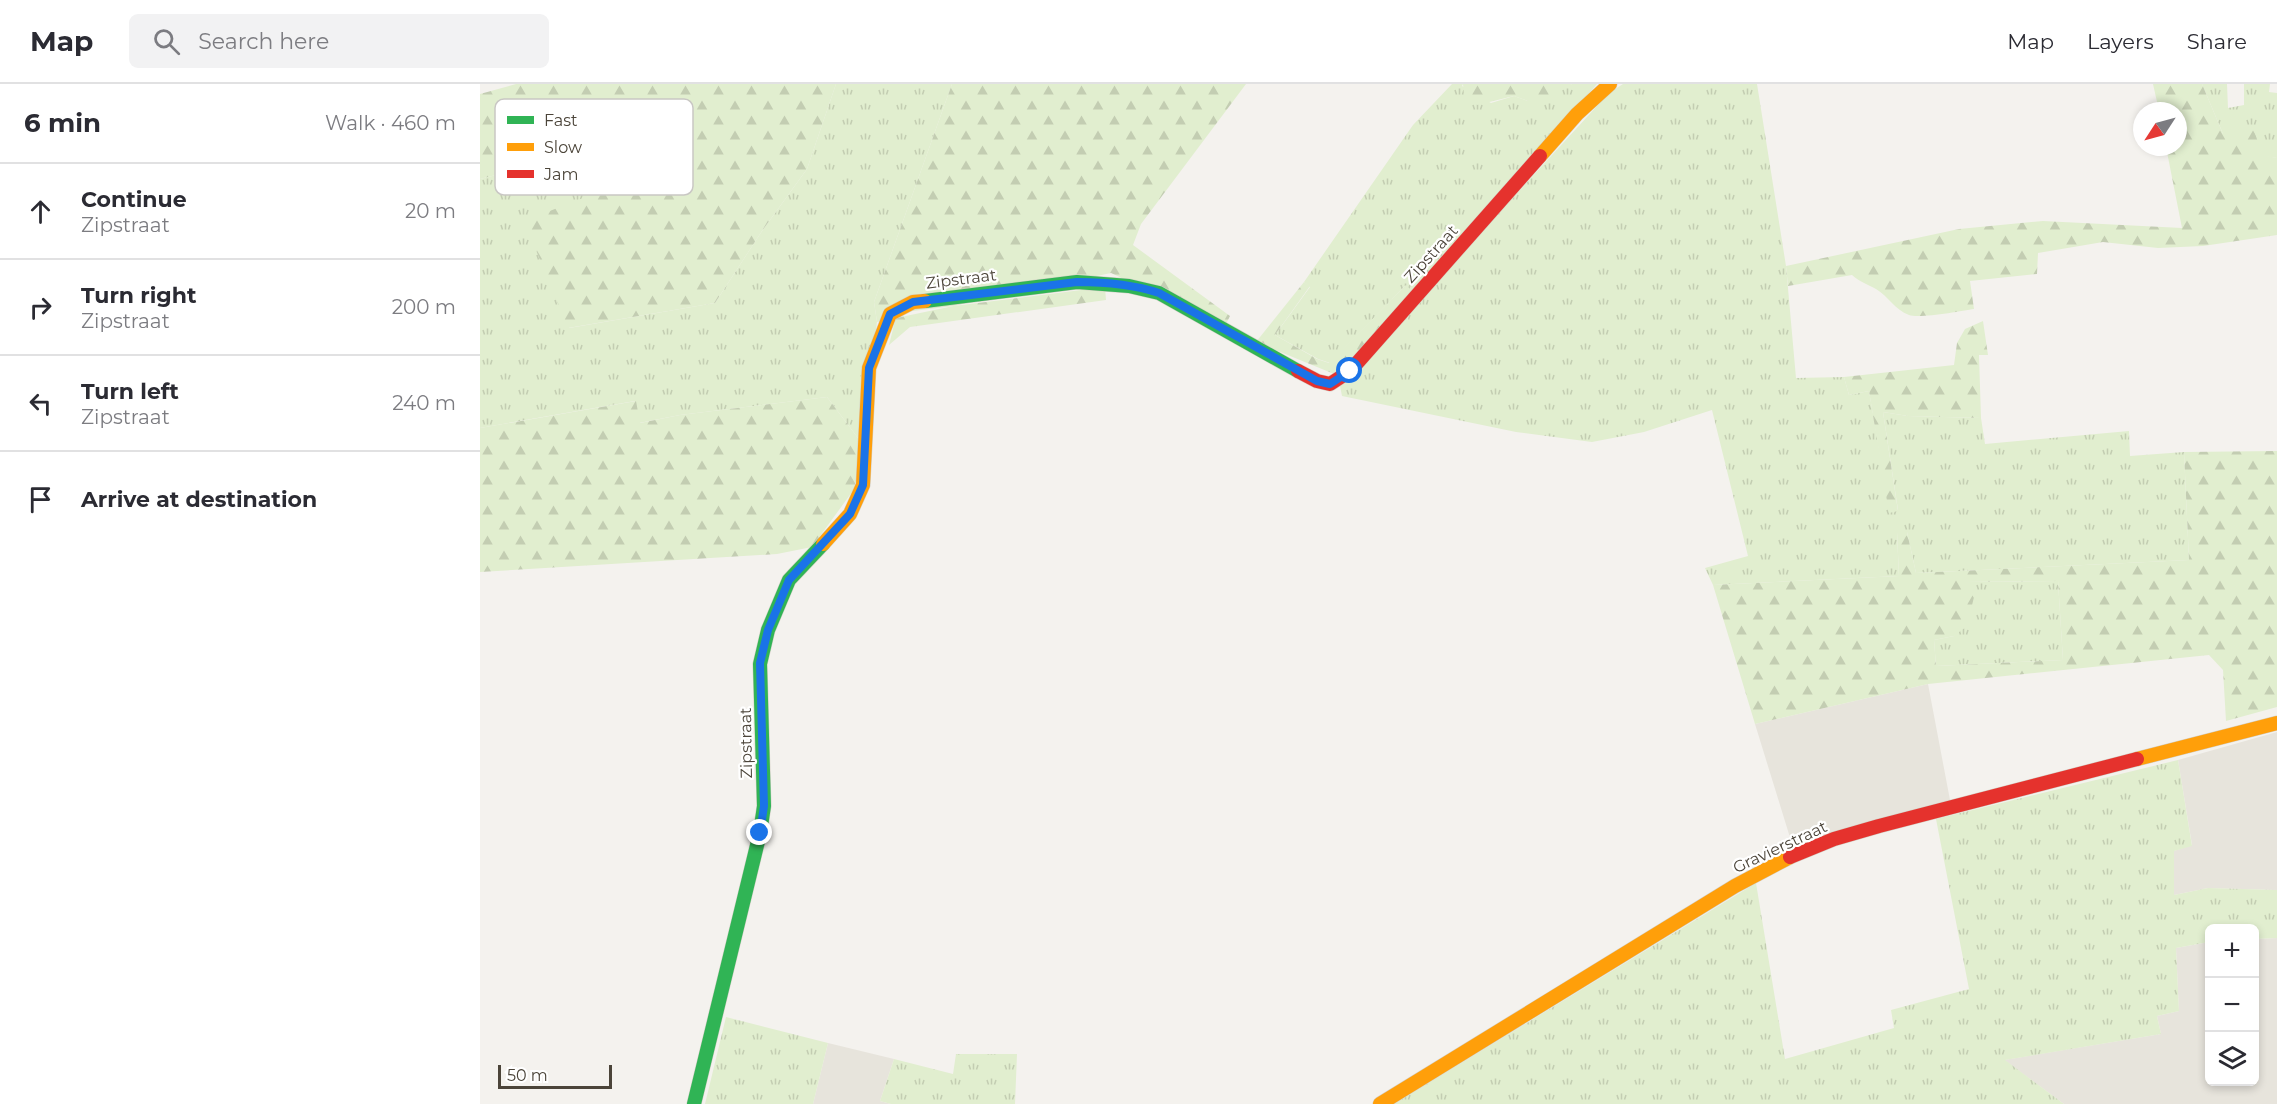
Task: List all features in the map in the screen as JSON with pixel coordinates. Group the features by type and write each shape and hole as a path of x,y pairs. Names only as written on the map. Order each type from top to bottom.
{"street":[{"name":"Zipstraat","path":"694,1104 760,833 764,806 760,663 768,630 789,580 850,514 863,485 869,368 890,314 913,302 1077,282 1101,282 1144,288 1159,293 1317,381 1330,384 1350,371 1577,114 1608,84"},
{"name":"Gravierstraat","path":"1380,1104 1735,885 1791,856 1834,839 1879,826 2277,723"}],"shaded area":[{"path":"1928,684 1950,800 1792,844 1755,724"},
{"path":"2277,732 2277,890 2208,888 2174,895 2174,851 2192,845 2178,760"},
{"path":"2277,938 2277,1104 2064,1104 2004,1060 2161,1034 2157,1016 2179,1011 2176,948 2205,943 2205,1086 2259,1086 2259,939"},
{"path":"828,1043 894,1059 880,1101 891,1104 813,1104"}],"green space":[{"path":"516,84 836,84 807,169 762,231 715,303 568,328 524,221 591,195 693,195 693,99 495,99 495,175 480,179 480,94"},
{"path":"836,84 952,84 874,302 877,322 861,442 827,397 680,415 639,423 635,401 480,428 480,179 495,175 495,195 597,195 569,328 715,303 762,231 807,169"},
{"path":"952,84 1246,84 1141,224 1133,245 1230,316 1225,326 1111,273 877,322 874,302"},
{"path":"1452,84 1463,84 1462,86 1491,103 1514,96 1528,101 1572,84 1597,84 1414,293 1405,286 1330,363 1318,359 1275,335 1310,287 1304,282 1413,125"},
{"path":"1463,84 1572,84 1543,102 1528,101 1514,96 1477,105 1464,95"},
{"path":"1623,84 1757,84 1786,266 1796,378 1844,377 1849,395 1869,391 1890,512 1898,510 1883,412 1908,416 1981,418 1985,444 2129,431 2130,456 2184,452 2189,560 1916,573 1907,532 1897,533 1899,576 1713,585 1705,568 1748,556 1712,410 1644,432 1592,442 1516,432 1342,396 1340,386 1609,93"},
{"path":"2153,84 2202,84 2223,134 2254,130 2262,155 2277,158 2277,235 2203,246 2158,248 2103,242 2038,253 2037,274 1970,281 1974,309 1931,315 1914,316 1904,313 1876,289 1852,275 1788,286 1786,266 1959,229 2043,221 2182,228 2168,156 2187,156 2187,102 2157,102"},
{"path":"2202,84 2227,84 2228,108 2244,105 2244,84 2270,84 2269,92 2277,93 2277,158 2262,156 2223,134"},
{"path":"1304,282 1310,286 1275,335 1317,359 1329,363 1406,285 1414,293 1339,376 1256,342"},
{"path":"1105,287 1106,300 910,327 889,345 897,313"},
{"path":"1983,321 1988,355 1979,355 1981,418 1908,416 1883,412 1898,511 1889,513 1869,391 1849,395 1844,377 1954,365 1957,343 1965,329"},
{"path":"827,397 861,442 855,488 812,547 777,554 480,572 480,428 636,401 640,423 680,415"},
{"path":"2277,451 2277,707 2226,721 2223,670 2209,655 1928,684 1755,724 1713,585 1899,576 1897,532 1907,532 1916,573 2189,560 2184,452","holes":["2058,581 2063,660 1936,666 1934,640 1954,636 1967,626 1974,597 1967,582"]},
{"path":"2058,581 2063,660 1936,666 1934,640 1954,636 1967,582"},
{"path":"2178,760 2192,846 2174,851 2174,895 2208,888 2277,890 2277,938 2259,939 2259,924 2205,924 2205,943 2176,948 2179,1011 2157,1016 2161,1034 2005,1060 2064,1104 1394,1104 1756,883 1785,1059 1894,1028 1891,1010 1969,989 1936,819"},
{"path":"726,1017 828,1043 813,1104 705,1104"},
{"path":"956,1054 1017,1054 1015,1104 891,1104 880,1101 894,1059 953,1074"}],"traffic: fast":[{"path":"925,301 1077,282 1129,286 1159,293 1298,371"},
{"path":"694,1104 760,833 764,806 760,664 768,630 789,580 823,544"}],"traffic: slow":[{"path":"1540,156 1577,114 1610,84"},
{"path":"823,544 850,514 863,485 869,368 890,314 913,302 925,301"},
{"path":"2137,759 2277,723"},
{"path":"1380,1104 1735,886 1790,857"}],"traffic: jam":[{"path":"1298,371 1317,381 1330,384 1350,371 1540,156"},
{"path":"1790,857 1834,839 1879,826 2137,759"}],"route":[{"path":"760,833 764,806 760,663 768,630 789,580 850,514 863,485 869,368 890,314 913,302 1077,282 1101,282 1144,288 1159,293 1317,381 1330,384 1350,371"}]}
